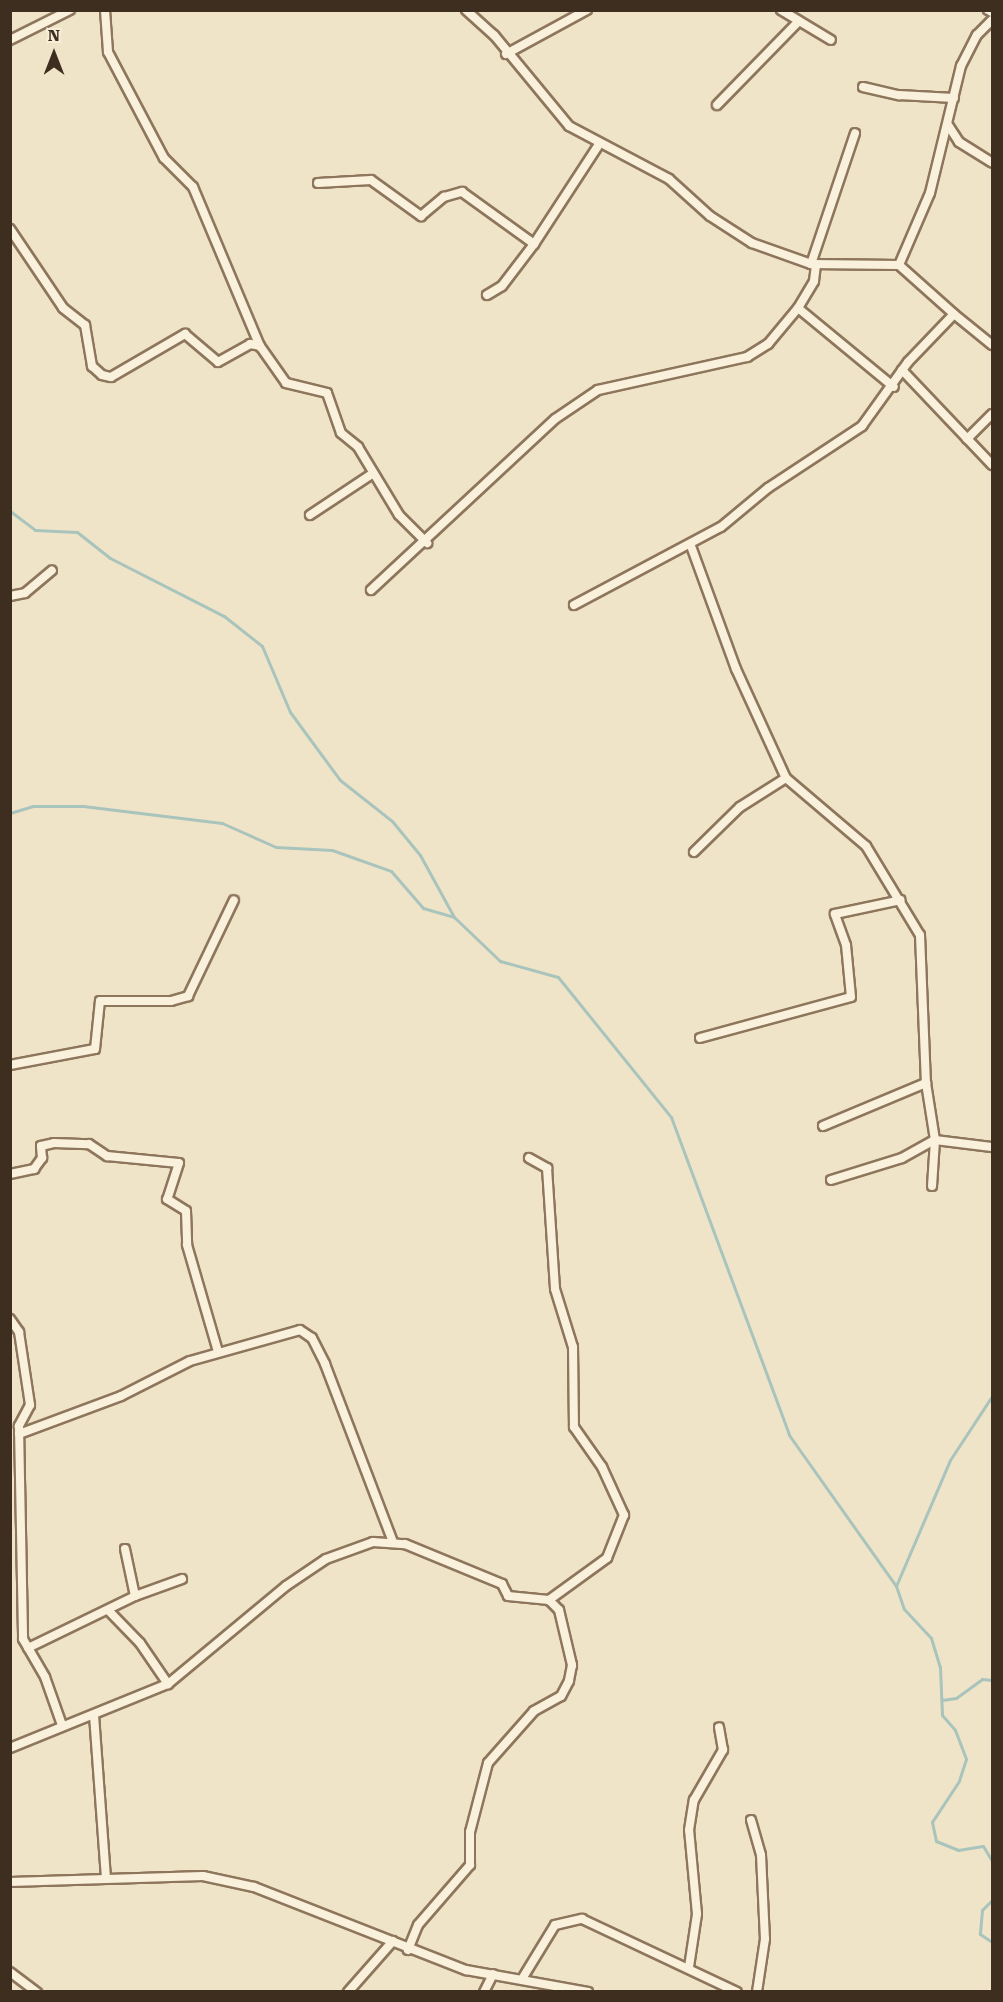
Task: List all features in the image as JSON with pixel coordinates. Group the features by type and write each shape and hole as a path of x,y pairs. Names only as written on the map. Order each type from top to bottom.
{"street":[{"path":"10,40 70,10"},
{"path":"105,10 108,52 164,158 193,187 260,346 286,383 327,393 341,433 358,447 372,474 427,543"},
{"path":"466,10 569,126 598,146 669,178 710,216 752,243 814,264 898,264 993,345"},
{"path":"506,54 587,10"},
{"path":"781,10 831,40"},
{"path":"988,10 993,12"},
{"path":"898,264 930,193 969,49 993,20"},
{"path":"717,105 799,21"},
{"path":"863,87 898,95 954,98"},
{"path":"948,125 959,142 993,164"},
{"path":"372,590 427,543 555,420 598,390 747,357 768,344 798,308 814,280 814,264 855,133"},
{"path":"487,295 502,286 534,244 598,146"},
{"path":"318,183 371,180 421,216 444,197 462,192 534,244"},
{"path":"10,229 63,308 85,325 92,366 102,375 111,377 185,334 218,362 250,344 260,346"},
{"path":"798,308 894,387"},
{"path":"574,605 691,546 862,426 894,387 902,370 954,314"},
{"path":"902,370 993,465"},
{"path":"967,439 993,414"},
{"path":"310,515 372,474"},
{"path":"691,546 736,669 786,778 866,846 901,900 920,935 926,1083 935,1140 932,1186"},
{"path":"10,596 25,593 52,570"},
{"path":"694,852 740,807 786,778"},
{"path":"10,1065 95,1049 100,1001 171,1001 188,996 234,900"},
{"path":"700,1038 851,997 846,945 835,914 901,900"},
{"path":"823,1126 926,1083"},
{"path":"831,1180 902,1158 935,1140 993,1147"},
{"path":"10,1174 29,1173 40,1163 41,1146 54,1143 88,1144 107,1156 179,1163 166,1199 186,1211 192,1267 218,1352"},
{"path":"529,1158 546,1168 555,1289 573,1347 574,1427 602,1467 624,1515 608,1558 549,1600"},
{"path":"10,1319 19,1332 30,1405 19,1434 23,1639 62,1725"},
{"path":"19,1434 72,1417 218,1352 300,1330 312,1338 393,1542"},
{"path":"10,1748 168,1684 260,1604 326,1559 373,1542 393,1542 502,1584 508,1596 549,1600 559,1610 572,1665 569,1681 561,1696 534,1711 488,1763 471,1832 470,1865 418,1925 408,1950"},
{"path":"125,1549 135,1596"},
{"path":"28,1648 135,1596 182,1579"},
{"path":"108,1610 168,1684"},
{"path":"94,1715 106,1877"},
{"path":"689,1967 697,1914 689,1830 694,1800 723,1750 719,1726"},
{"path":"751,1820 761,1855 764,1916 757,1992"},
{"path":"10,1882 171,1873 254,1887 393,1941 408,1950 493,1974 588,1992"},
{"path":"522,1979 555,1925 582,1919 689,1967 737,1992"},
{"path":"348,1992 393,1941"},
{"path":"10,1972 36,1992"},
{"path":"484,1992 493,1974"}],"waterway":[{"path":"10,511 35,530 77,532 110,558 224,616 262,646 290,712 340,780 392,821 420,855 454,917 500,961 558,977 671,1117 789,1435 896,1586 904,1609 931,1638 940,1667 942,1715 955,1730 966,1759 959,1781 932,1822 936,1841 958,1850 983,1846 992,1861"},
{"path":"10,813 33,806 83,806 222,823 276,847 332,850 391,871 423,908 454,917"},
{"path":"896,1586 950,1460 992,1396"},
{"path":"942,1700 956,1698 982,1679 992,1680"},
{"path":"992,1900 982,1910 980,1934 992,1942"}]}
